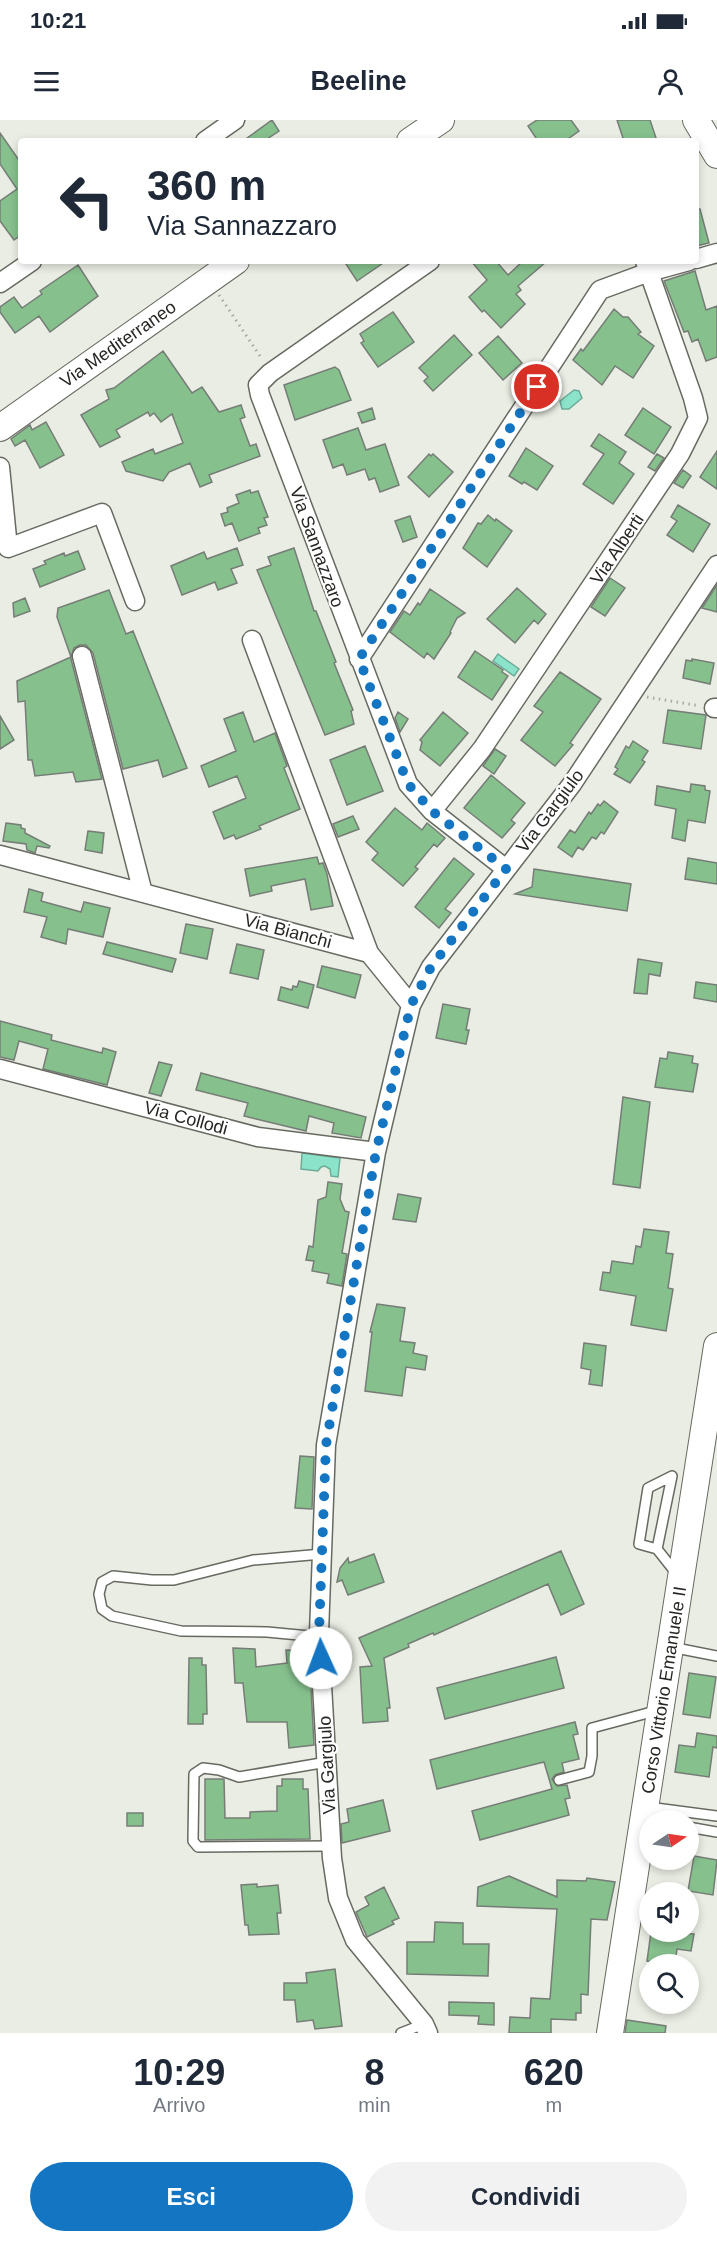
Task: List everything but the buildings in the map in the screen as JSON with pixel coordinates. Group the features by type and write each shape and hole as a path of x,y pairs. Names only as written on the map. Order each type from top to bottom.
{"street":[{"path":"209,138 235,120"},
{"path":"414,138 441,120"},
{"path":"696,120 717,155"},
{"path":"699,258 717,253"},
{"path":"0,284 28,264"},
{"name":"Via Mediterraneo","path":"0,428 232,264"},
{"path":"270,373 426,264"},
{"path":"359,659 600,290 647,267 668,264"},
{"name":"Via Alberti","path":"432,811 502,720 680,454 694,429 698,418 693,398 647,267"},
{"name":"Via Sannazzaro","path":"270,373 258,385 260,395 408,784 432,811 506,869"},
{"path":"0,467 8,548 102,513 135,601"},
{"name":"Via Gargiulo","path":"426,2029 355,1940 338,1898 327,1762 320,1638 326,1445 376,1152 411,1005 431,967 572,784 717,565"},
{"path":"252,640 369,953 411,1005"},
{"path":"82,656 143,893"},
{"name":"Via Bianchi","path":"0,855 369,953"},
{"name":"Via Collodi","path":"0,1069 258,1137 376,1152"},
{"name":"Corso Vittorio Emanuele II","path":"649,1810 661,1709 681,1580 710,1444 717,1346"},
{"name":"Corso Vittorio Emanuele II","path":"610,2033 639,1867"}],"lane":[{"path":"657,1549 672,1476 648,1488 639,1544 657,1549 681,1580"},
{"path":"320,1638 267,1632 182,1631 112,1616 102,1609 99,1594 102,1582 113,1576 174,1580 253,1560 322,1554"},
{"path":"671,1647 717,1656"},
{"path":"559,1780 589,1772 592,1756 592,1728 661,1709"},
{"path":"327,1762 239,1777 219,1770 203,1768 194,1774 193,1841 198,1846 332,1846"},
{"path":"699,1816 717,1816"},
{"path":"699,1829 717,1832"},
{"path":"401,2033 426,2029"}],"path":[{"path":"214,292 220,296 270,373"},
{"path":"631,695 715,708"}],"shaded area":[{"path":"574,390 579,391 582,398 569,409 562,409 560,401"},
{"path":"498,654 519,669 514,676 493,661"},
{"path":"302,1153 340,1158 338,1177 331,1176 330,1169 325,1166 318,1171 301,1169"}],"route":[{"path":"321,1658 319,1633 326,1445 376,1152 411,1005 431,967 506,869 432,811 408,784 359,659 537,387"}]}
